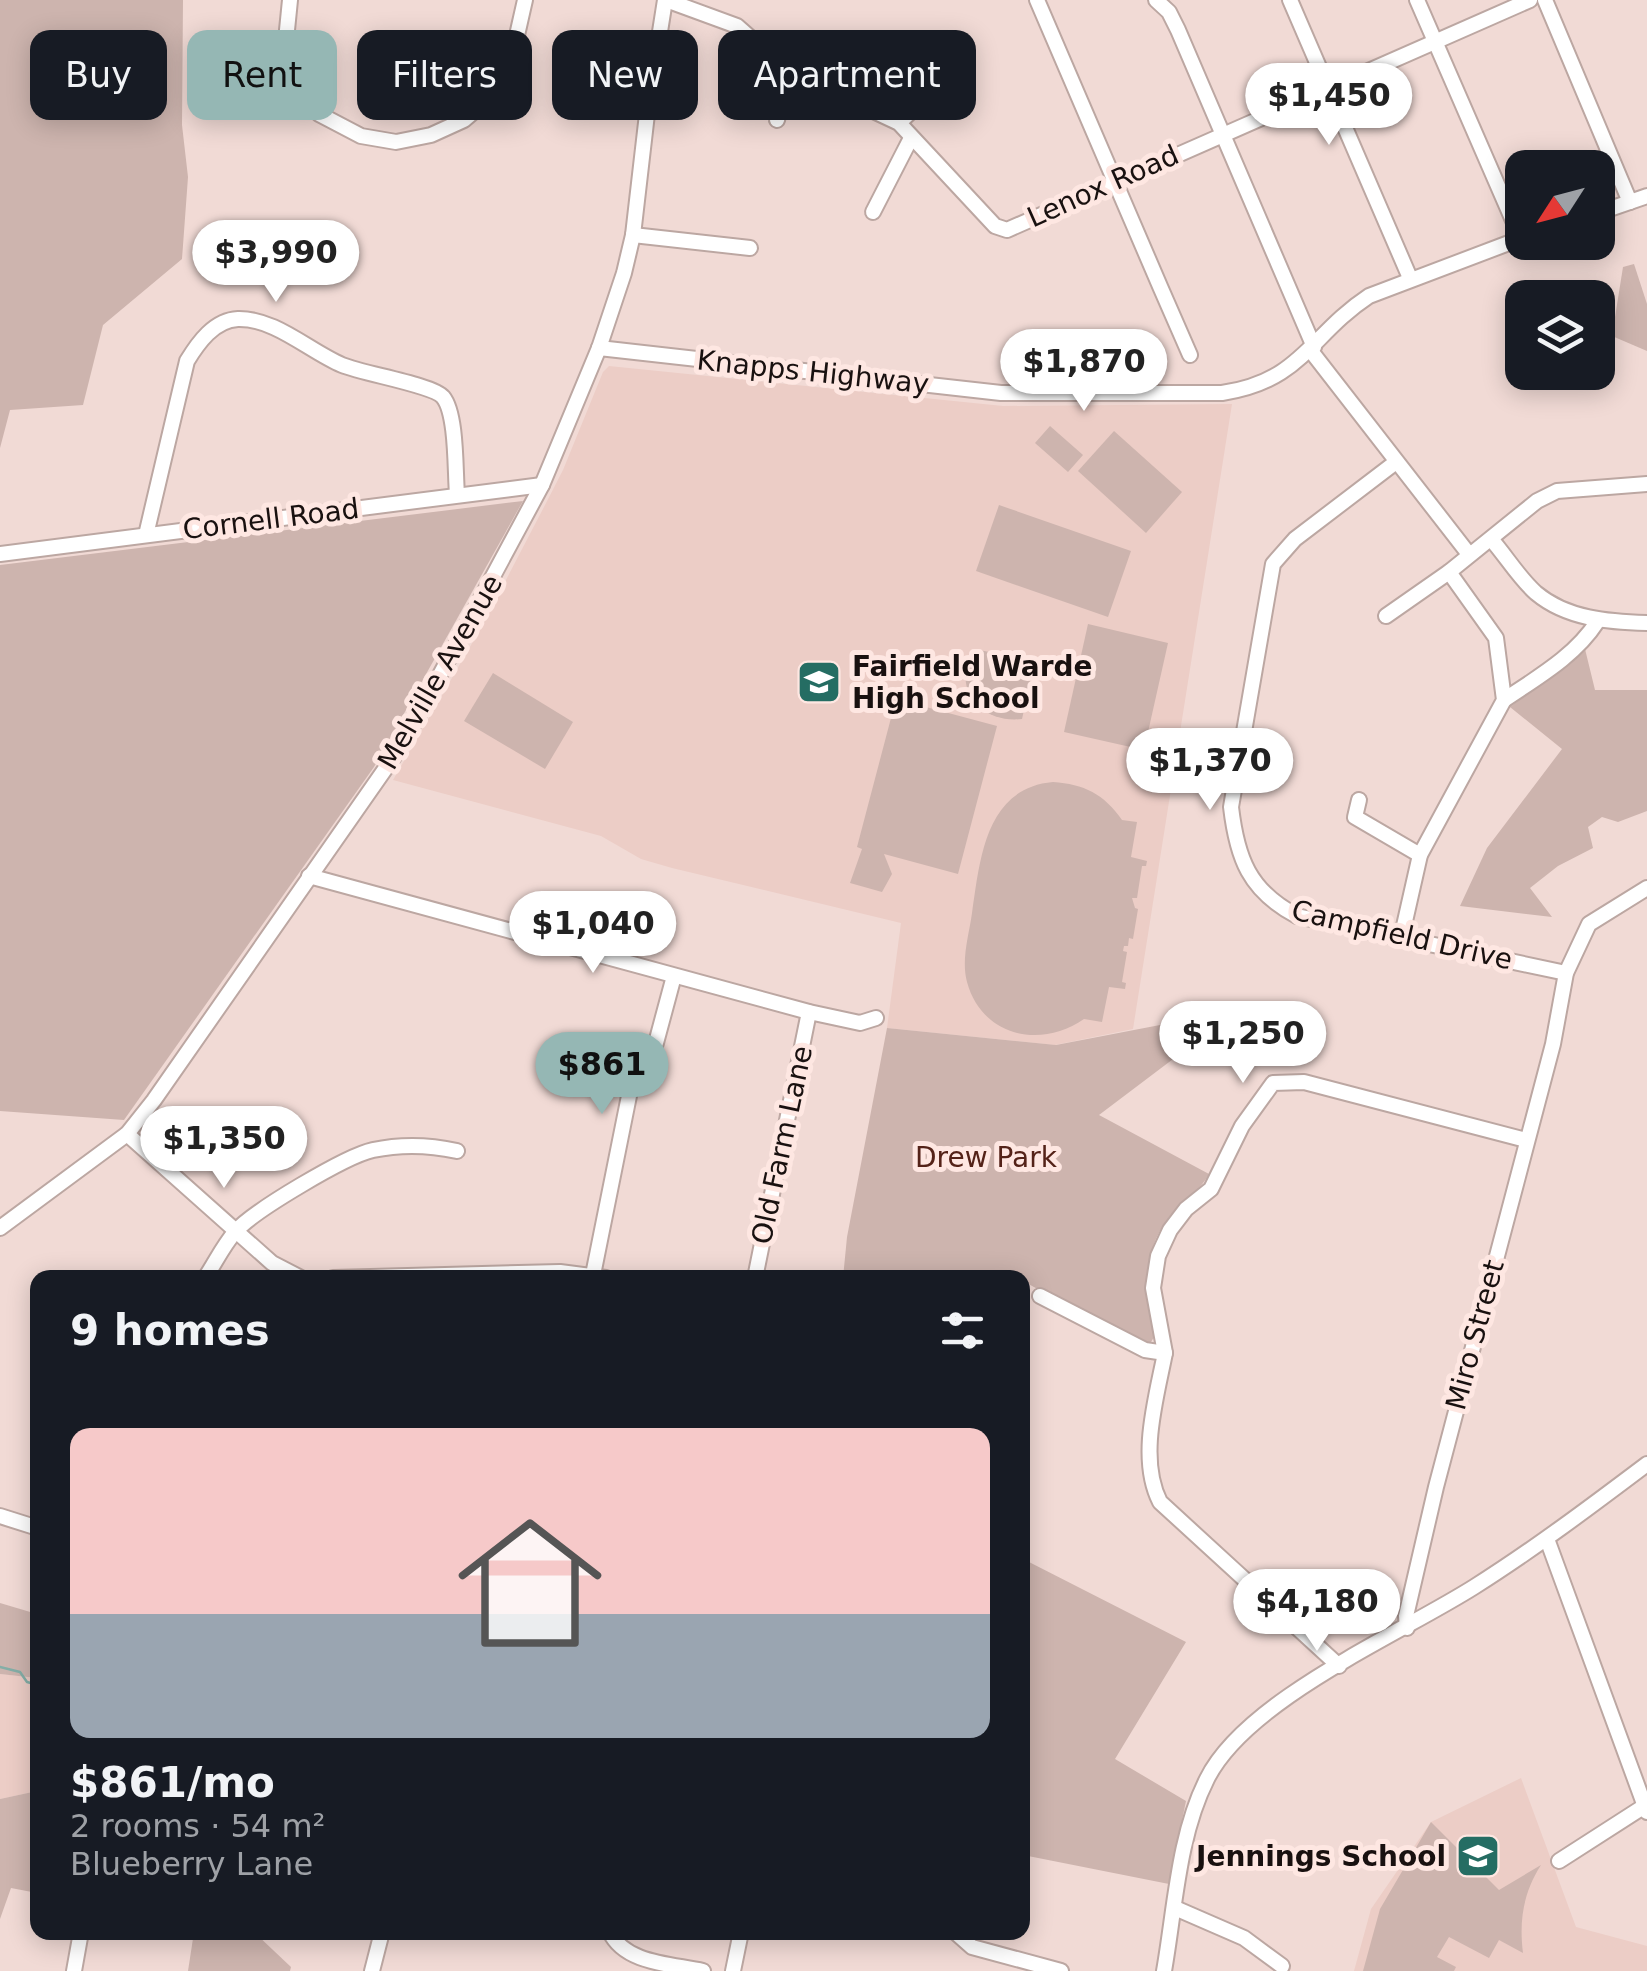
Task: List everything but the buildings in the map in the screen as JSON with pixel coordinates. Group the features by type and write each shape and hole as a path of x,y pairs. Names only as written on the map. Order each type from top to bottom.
{"street":[{"path":"290,0 285,50 296,85 319,114 361,136 396,142 431,135 464,120 506,84 524,0"},
{"path":"665,0 742,30"},
{"name":"Melville Avenue","path":"0,1228 126,1134 404,742 542,485 599,348 634,234 646,114 665,0"},
{"path":"1037,0 1190,355"},
{"path":"1156,0 1169,12 1178,30 1313,349 1468,553"},
{"path":"1290,0 1410,278"},
{"path":"1418,0 1505,199"},
{"name":"Lenox Road","path":"911,138 994,226 1007,230 1530,0"},
{"path":"1545,0 1630,202"},
{"path":"873,212 911,138 893,120"},
{"path":"899,123 902,120"},
{"path":"1615,207 1647,196"},
{"path":"634,234 750,248"},
{"name":"Knapps Highway","path":"599,348 1006,393 1222,393 1248,389 1291,369 1348,310 1369,296 1505,244"},
{"path":"146,535 187,361 214,328 236,319 264,324 341,364 388,380 425,386 441,394 450,407 458,494"},
{"name":"Campfield Drive","path":"1396,462 1295,539 1273,564 1232,806 1236,844 1259,888 1276,905 1296,916 1566,973"},
{"path":"1386,616 1449,572 1537,501 1557,491 1647,484"},
{"name":"Cornell Road","path":"0,554 542,485"},
{"path":"1491,539 1534,592 1550,602 1597,622 1647,623"},
{"path":"1449,572 1496,638 1504,700"},
{"path":"1401,938 1420,855 1504,700 1561,661 1585,640 1597,622"},
{"path":"1359,800 1355,817 1420,855"},
{"path":"309,876 809,1012 860,1024 876,1018"},
{"name":"Miro Street","path":"1407,1628 1406,1616 1436,1488 1553,1044 1566,973 1589,924 1647,888"},
{"path":"601,1270 634,1072 656,1043 674,976"},
{"name":"Old Farm Lane","path":"756,1270 809,1012"},
{"path":"1339,1666 1160,1502 1153,1489 1150,1465 1165,1354 1153,1288 1158,1256 1186,1209 1210,1189 1242,1126 1272,1083 1304,1082 1526,1140"},
{"path":"126,1134 272,1263 286,1270"},
{"path":"210,1270 236,1231 250,1219 332,1169 372,1150 430,1145 457,1151"},
{"path":"1040,1296 1145,1350 1165,1354"},
{"path":"1164,1971 1192,1819 1207,1778 1228,1745 1264,1712 1407,1628 1546,1539 1647,1464"},
{"path":"0,1516 30,1525"},
{"path":"1546,1539 1645,1810 1560,1861"},
{"path":"1175,1908 1244,1938 1282,1966"},
{"path":"74,1971 80,1940"},
{"path":"372,1971 380,1940"},
{"path":"614,1940 634,1956 703,1971"},
{"path":"733,1971 740,1940"},
{"path":"964,1940 972,1946 1061,1971"}],"shaded area":[{"name":"Fairfield Warde High School","path":"609,366 1003,406 1232,404 1133,1029 1055,1045 887,1028 901,923 672,868 641,859 601,836 393,780 482,626 563,470 603,372"},
{"path":"0,1674 30,1677 30,1793 0,1799"},
{"name":"Jennings School","path":"1521,1778 1576,1927 1647,1946 1647,1971 1354,1971 1371,1909 1431,1822"}],"green space":[{"path":"0,0 183,0 182,125 188,177 182,259 103,325 83,405 10,410 0,448"},
{"path":"1634,264 1647,304 1647,351 1615,337 1623,267"},
{"path":"1050,426 1083,455 1068,472 1035,443"},
{"path":"1114,431 1182,492 1146,533 1078,471"},
{"path":"523,501 374,767 124,1120 0,1111 0,565"},
{"path":"999,505 1131,551 1108,617 976,571"},
{"path":"1088,624 1168,643 1144,750 1064,732"},
{"path":"975,649 1035,662 1022,719 993,715 973,700 965,676"},
{"path":"1585,649 1595,690 1647,690 1647,811 1618,822 1602,817 1588,827 1593,848 1558,866 1530,888 1552,917 1460,906 1487,848 1562,749 1510,707"},
{"path":"493,673 573,722 545,769 464,721"},
{"path":"896,699 997,726 958,874 884,854 892,874 882,892 850,883 862,849 857,847"},
{"path":"1053,782 1092,792 1122,820 1137,822 1131,857 1147,861 1142,866 1137,898 1132,898 1138,909 1133,939 1129,938 1123,951 1127,952 1122,982 1126,983 1125,989 1109,987 1102,1022 1084,1019 1050,1034 1032,1035 999,1026 986,1015 967,982 965,956 978,871 990,830 1013,798 1030,787"},
{"name":"Drew Park","path":"1238,1010 1099,1115 1209,1174 1157,1236 1148,1267 1156,1334 1151,1342 1142,1345 1030,1285 1030,1270 844,1270 887,1028 1056,1045"},
{"path":"1030,1563 1186,1642 1115,1759 1186,1801 1169,1884 1030,1856"},
{"path":"0,1603 30,1612 30,1677 0,1674"},
{"path":"30,1793 30,1892 11,1888 0,1919 0,1799"},
{"path":"1431,1822 1499,1890 1541,1865 1524,1908 1523,1953 1499,1940 1489,1958 1449,1937 1437,1957 1456,1967 1454,1971 1363,1971 1380,1909"},
{"path":"193,1940 262,1940 291,1967 290,1971 188,1971"}],"waterway":[{"path":"0,1667 20,1672 30,1683"}],"place":[{"name":"Fairfield Warde High School","path":"819,682"},
{"name":"Jennings School","path":"1478,1856"}]}
